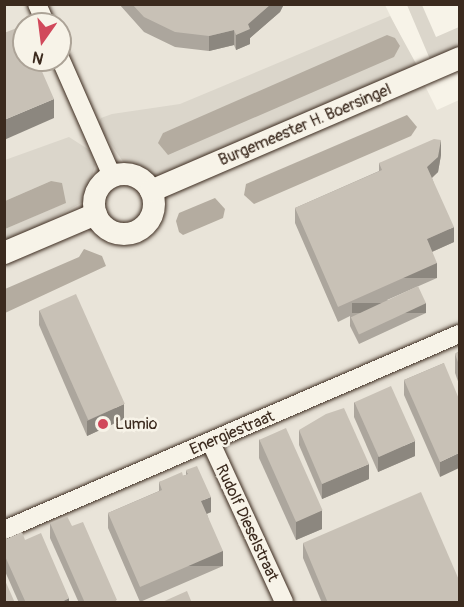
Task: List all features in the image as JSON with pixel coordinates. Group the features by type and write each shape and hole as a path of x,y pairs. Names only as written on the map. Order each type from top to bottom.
{"main road":[{"name":"Burgemeester H. Boersingel","path":"151,191 459,58"},
{"path":"135,175 151,191 154,204 151,218 136,231 115,233 103,226 96,214 96,192 112,176 135,175"},
{"path":"4,253 96,214"}],"street":[{"path":"66,72 112,176"},
{"name":"Energiestraat","path":"4,530 211,443 459,334"},
{"name":"Rudolf Dieselstraat","path":"211,443 284,603"}],"shaded area":[{"path":"4,5 385,5 437,110 459,100 459,602 5,602"},
{"path":"407,5 422,5 436,37 459,27 459,52 432,64"},
{"path":"390,16 419,69 159,180 124,163 98,125 101,118 112,114 180,104","holes":["400,46 394,56 168,154 163,133"]},
{"path":"387,35 395,38 400,46 394,57 168,155 158,143 163,133"},
{"path":"407,115 417,127 411,136 254,204 244,195 246,184"},
{"path":"69,137 91,151 95,165 85,201 5,244 5,229 65,203 51,181 5,201 5,160"},
{"path":"51,181 62,183 66,203 5,229 5,201"},
{"path":"215,198 225,209 223,218 183,235 179,232 176,221 179,213"},
{"path":"84,249 102,256 106,266 5,313 5,289 79,257"}],"building":[{"path":"132,4 271,4 248,24 250,29 236,35 234,30 209,36 175,32 144,17"},
{"path":"12,30 12,72 42,72 54,99 4,120 4,33"},
{"path":"434,139 441,140 438,157 427,167 454,227 427,239 437,263 338,307 295,208 382,170 379,163"},
{"path":"418,286 426,303 359,334 351,317"},
{"path":"76,294 125,404 88,420 39,310"},
{"path":"459,351 459,365 455,354"},
{"path":"444,363 459,399 459,453 440,462 404,380"},
{"path":"391,386 415,441 379,457 354,402"},
{"path":"344,408 369,464 322,484 299,430 326,414"},
{"path":"286,428 323,510 296,522 260,440"},
{"path":"197,466 211,497 201,501 223,551 140,587 108,513 162,490 159,482 182,472 183,476 188,474 186,470"},
{"path":"421,492 459,580 459,603 328,603 303,543"},
{"path":"67,516 72,526 83,522 117,600 110,603 85,603 50,523"},
{"path":"22,532 25,540 41,533 69,598 60,603 26,603 4,554 4,549 6,549 4,540"},
{"path":"4,578 15,603 4,603"},
{"path":"187,591 192,603 160,603"}],"place":[{"name":"Lumio","path":"103,424"}]}
